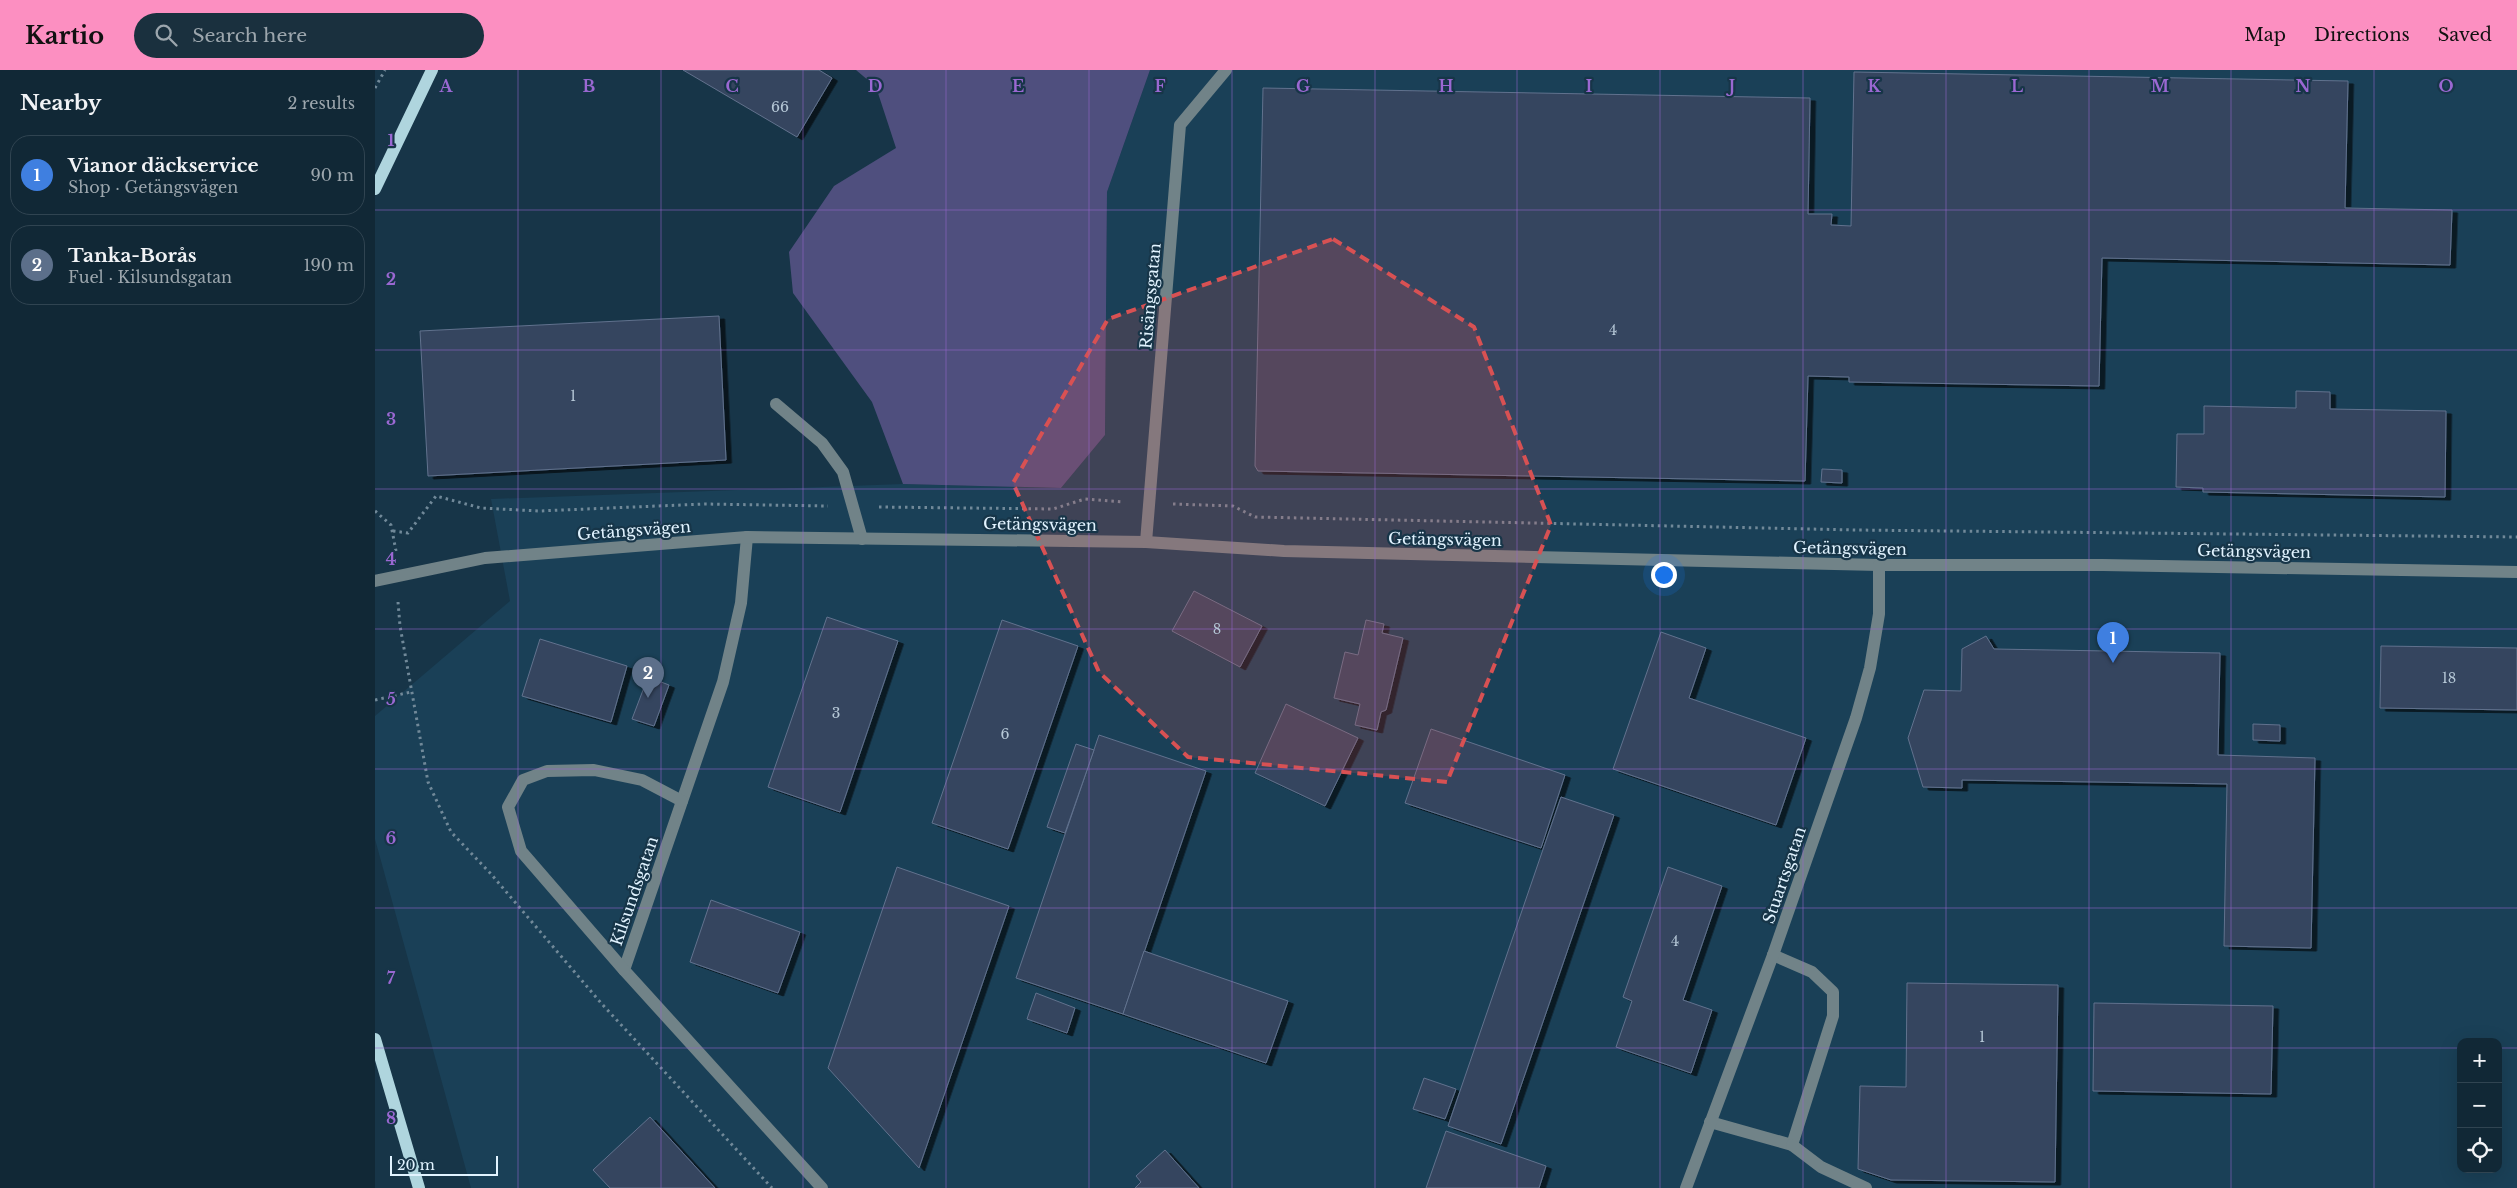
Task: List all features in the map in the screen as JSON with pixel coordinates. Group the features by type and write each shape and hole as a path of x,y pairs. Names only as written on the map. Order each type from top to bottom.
{"main road":[{"path":"375,189 432,70"},
{"path":"375,1039 419,1188"}],"street":[{"name":"Risängsgatan","path":"1146,542 1180,125 1226,70"},
{"path":"776,404 822,443 843,472 862,539"},
{"name":"Getängsvägen","path":"375,581 485,558 747,537 1146,542 1284,551 1879,565 2103,565 2517,572"},
{"name":"Kilsundsgatan","path":"747,537 741,603 723,682 624,970 822,1188"},
{"name":"Stuartsgatan","path":"1686,1188 1773,955 1856,718 1870,668 1879,614 1879,565"},
{"path":"624,970 521,851 508,807 523,780 547,770 594,770 642,780 682,801"},
{"path":"1773,955 1812,972 1833,992 1833,1016 1792,1144"},
{"path":"1710,1122 1792,1144 1821,1167 1866,1188"}],"path":[{"path":"375,88 385,70"},
{"path":"393,531 408,533 436,496 481,508 539,511 705,504 1053,509 1085,499 1233,506 1255,516 1265,517 1856,530 2517,538"},
{"path":"375,700 411,692"}],"highlighted area":[{"path":"1333,239 1474,327 1551,525 1447,782 1188,757 1099,672 1013,483 1108,319"}],"shaded area":[{"path":"856,70 1150,70 1107,192 1105,435 1061,488 903,484 872,402 793,293 789,252 834,186 896,148 876,87"},
{"path":"1150,70 2517,70 2517,1188 471,1188 375,839 375,716 510,601 491,499 903,484 1061,488 1105,435 1107,192"}],"building":[{"path":"683,70 819,70 832,78 797,137"},
{"path":"1854,72 2348,81 2345,208 2452,210 2450,265 2102,258 2099,386 1849,382 1849,377 1808,376 1805,481 1258,471 1255,466 1263,88 1810,98 1808,214 1832,214 1831,225 1851,226"},
{"path":"719,316 726,460 428,476 420,331"},
{"path":"2296,391 2330,392 2330,409 2446,411 2445,497 2203,492 2203,488 2176,487 2177,434 2204,434 2204,406 2296,408"},
{"path":"1822,469 1842,470 1842,483 1821,482"},
{"path":"1194,591 1262,626 1240,667 1172,631"},
{"path":"827,617 898,641 840,812 768,787"},
{"path":"1002,620 1078,646 1008,849 932,823"},
{"path":"1366,620 1384,624 1382,633 1403,638 1386,710 1381,712 1377,730 1355,725 1360,704 1334,698 1345,652 1358,655"},
{"path":"1661,632 1706,648 1689,698 1806,738 1776,825 1613,769"},
{"path":"1986,636 1994,649 2220,653 2218,755 2315,758 2311,948 2224,946 2227,784 1962,780 1962,788 1923,787 1908,738 1924,690 1961,691 1962,649"},
{"path":"540,639 627,666 611,722 522,696"},
{"path":"2381,646 2517,648 2517,710 2380,708"},
{"path":"648,677 669,685 654,726 632,719"},
{"path":"1286,704 1358,738 1325,806 1255,773"},
{"path":"2253,724 2280,725 2280,741 2253,740"},
{"path":"1431,729 1565,775 1541,848 1405,803"},
{"path":"1099,735 1206,771 1123,1014 1016,978"},
{"path":"1076,744 1094,750 1065,833 1047,827"},
{"path":"1561,797 1614,815 1501,1144 1448,1126"},
{"path":"897,867 1009,906 919,1168 828,1068"},
{"path":"1668,867 1722,886 1683,1000 1712,1010 1691,1073 1616,1047 1632,1001 1623,997"},
{"path":"711,900 800,932 778,993 690,962"},
{"path":"1144,951 1288,1001 1266,1063 1123,1014"},
{"path":"1907,983 2058,985 2055,1182 1891,1180 1858,1169 1860,1086 1906,1087"},
{"path":"1036,993 1075,1008 1067,1033 1027,1019"},
{"path":"2094,1003 2273,1006 2271,1094 2093,1091"},
{"path":"1424,1078 1456,1089 1445,1119 1413,1109"},
{"path":"650,1117 715,1188 610,1188 593,1170"},
{"path":"1446,1131 1546,1166 1539,1188 1426,1188"},
{"path":"1165,1150 1199,1188 1135,1188 1141,1182 1136,1176"}],"place":[{"name":"Vianor däckservice","path":"2113,663"},
{"name":"Tanka-Borås","path":"648,698"}]}
